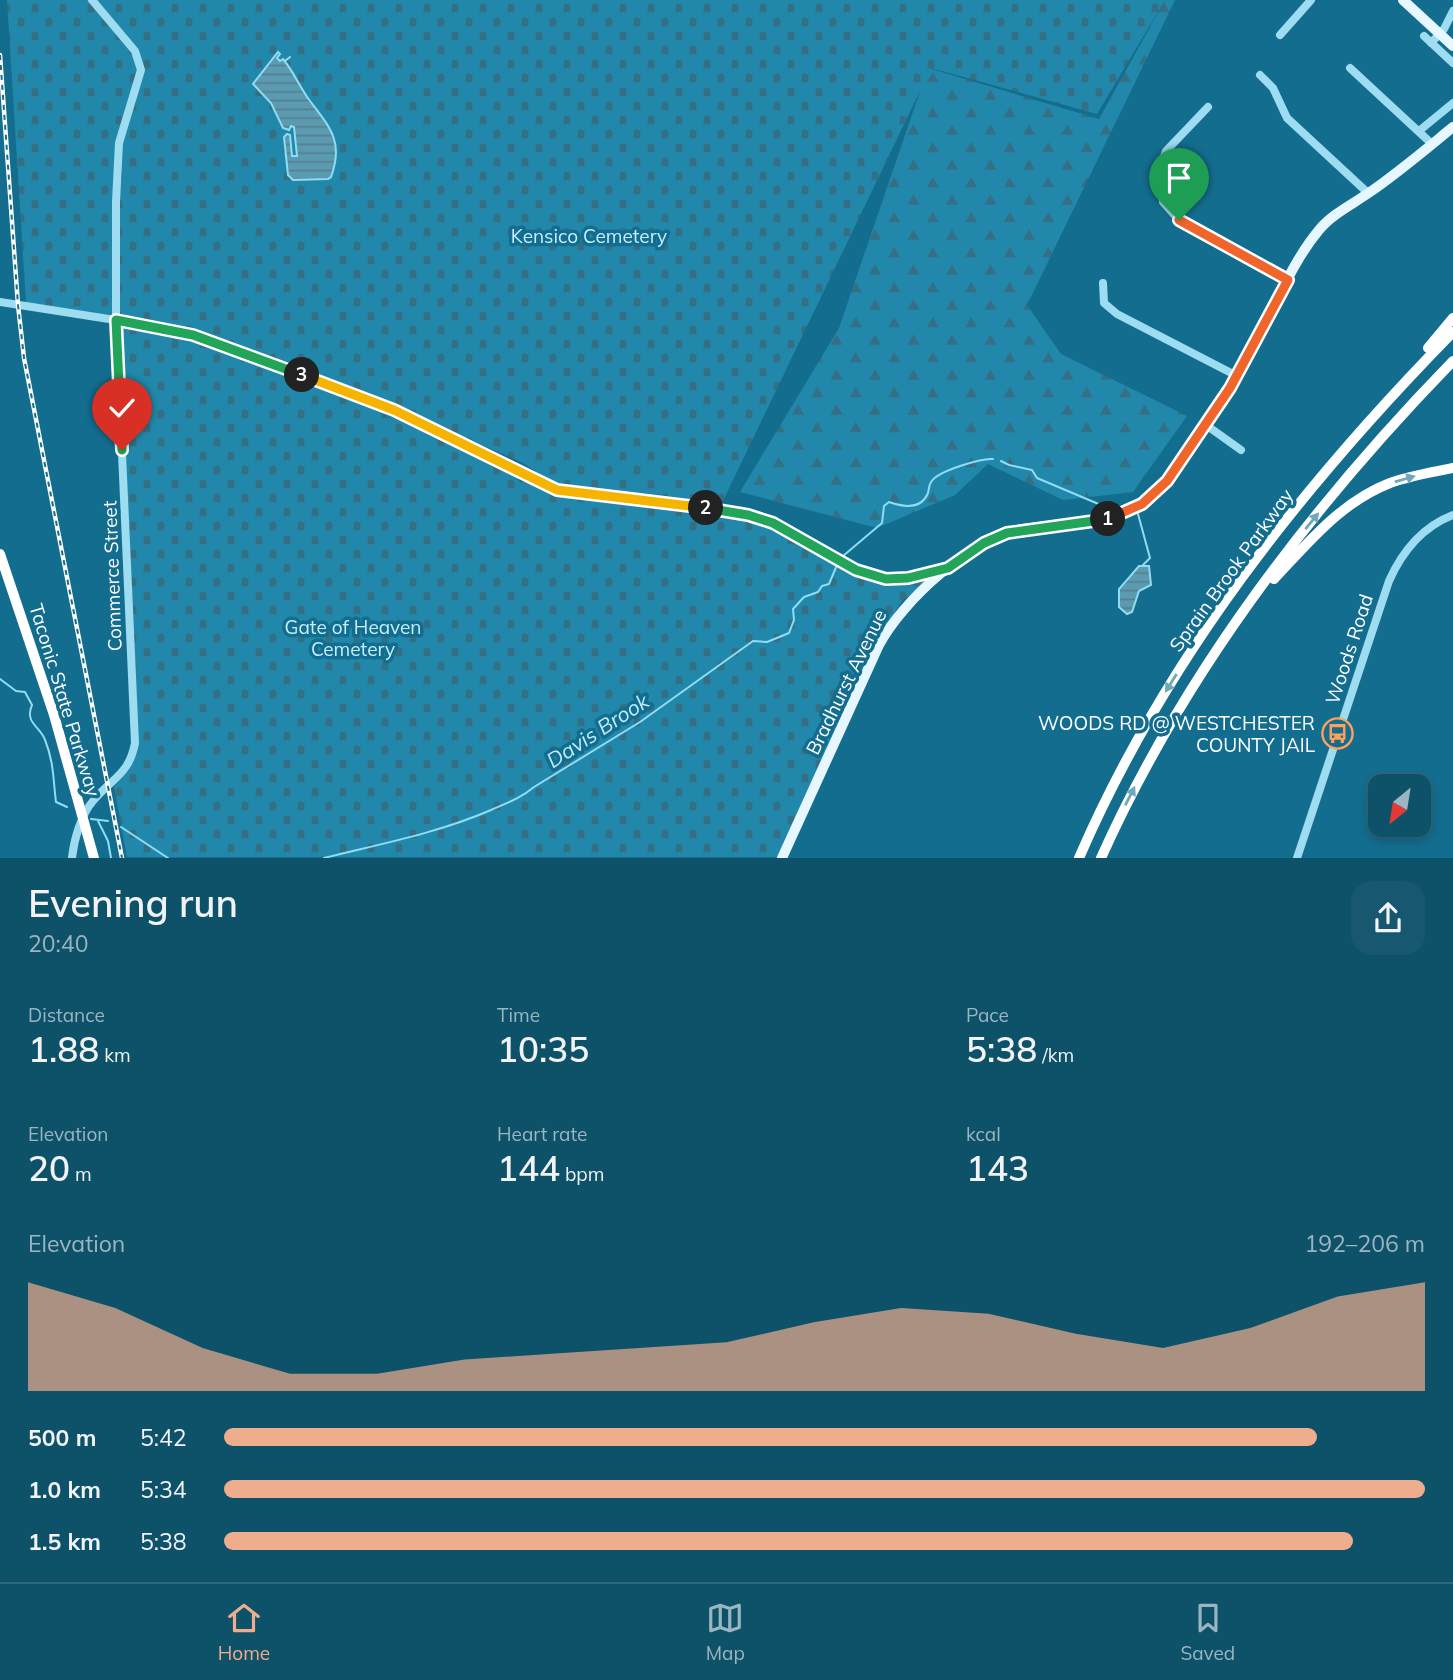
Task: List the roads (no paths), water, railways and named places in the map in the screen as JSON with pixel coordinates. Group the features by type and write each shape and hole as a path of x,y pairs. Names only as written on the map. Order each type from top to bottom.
{"highway":[{"path":"1360,433 1453,318"},
{"name":"Sprain Brook Parkway","path":"1079,858 1124,764 1191,650 1261,553 1360,433 1453,332"},
{"name":"Sprain Brook Parkway","path":"1101,858 1168,725 1241,614 1341,485 1453,361"},
{"path":"1241,614 1328,522 1352,503 1397,481 1453,468"},
{"name":"Taconic State Parkway","path":"0,554 54,715 82,822 88,858"},
{"name":"Taconic State Parkway","path":"0,572 94,858"}],"main road":[{"path":"1403,0 1453,46"},
{"name":"Bradhurst Avenue","path":"782,858 891,624 903,608 948,568 984,543 1007,533 1106,519 1124,514 1142,504 1167,481 1206,425 1237,376 1288,280 1319,229 1453,127"}],"street":[{"name":"Commerce Street","path":"72,858 82,822 93,801 126,769 135,743 116,320 119,142 141,70 135,51 92,0"},
{"path":"1280,35 1311,0"},
{"path":"1431,43 1440,34 1453,11"},
{"path":"1424,36 1453,63"},
{"path":"1350,68 1432,144"},
{"path":"1260,75 1273,88 1287,118 1368,193"},
{"path":"1419,131 1453,103"},
{"path":"1208,107 1166,151 1159,170 1163,202 1179,220 1288,280"},
{"path":"1103,283 1104,303 1117,314 1237,376"},
{"path":"0,302 193,335 376,403 557,490 677,503 761,518 874,578 908,578 948,568"},
{"path":"1206,425 1241,450"},
{"name":"Woods Road","path":"1298,857 1390,578 1400,558 1414,541 1453,515"}],"waterway":[{"path":"285,61 290,57"},
{"name":"Davis Brook","path":"843,556 882,523 884,506 889,502 916,505 925,498 935,478 970,463 993,459"},
{"name":"Davis Brook","path":"1001,461 1032,470 1037,478 1108,508 1121,508"},
{"name":"Davis Brook","path":"1138,514 1150,558 1142,566"},
{"name":"Davis Brook","path":"324,858 450,825 519,797 640,722 753,641 767,642 789,633 794,620 793,609 804,597 829,584 837,565"},
{"name":"Davis Brook","path":"0,679 16,691 25,692 32,705 30,716 43,736 50,756 56,802 67,807"},
{"name":"Davis Brook","path":"91,819 108,821"},
{"path":"98,821 108,841 111,858"},
{"name":"Davis Brook","path":"121,827 168,858"}],"railway":[{"path":"0,55 24,358 122,858"}],"place":[{"name":"WOODS RD @ WESTCHESTER COUNTY JAIL","path":"1338,734"}],"park label":[{"name":"Kensico Cemetery","path":"589,236"},
{"name":"Gate of Heaven Cemetery","path":"353,638"}]}
